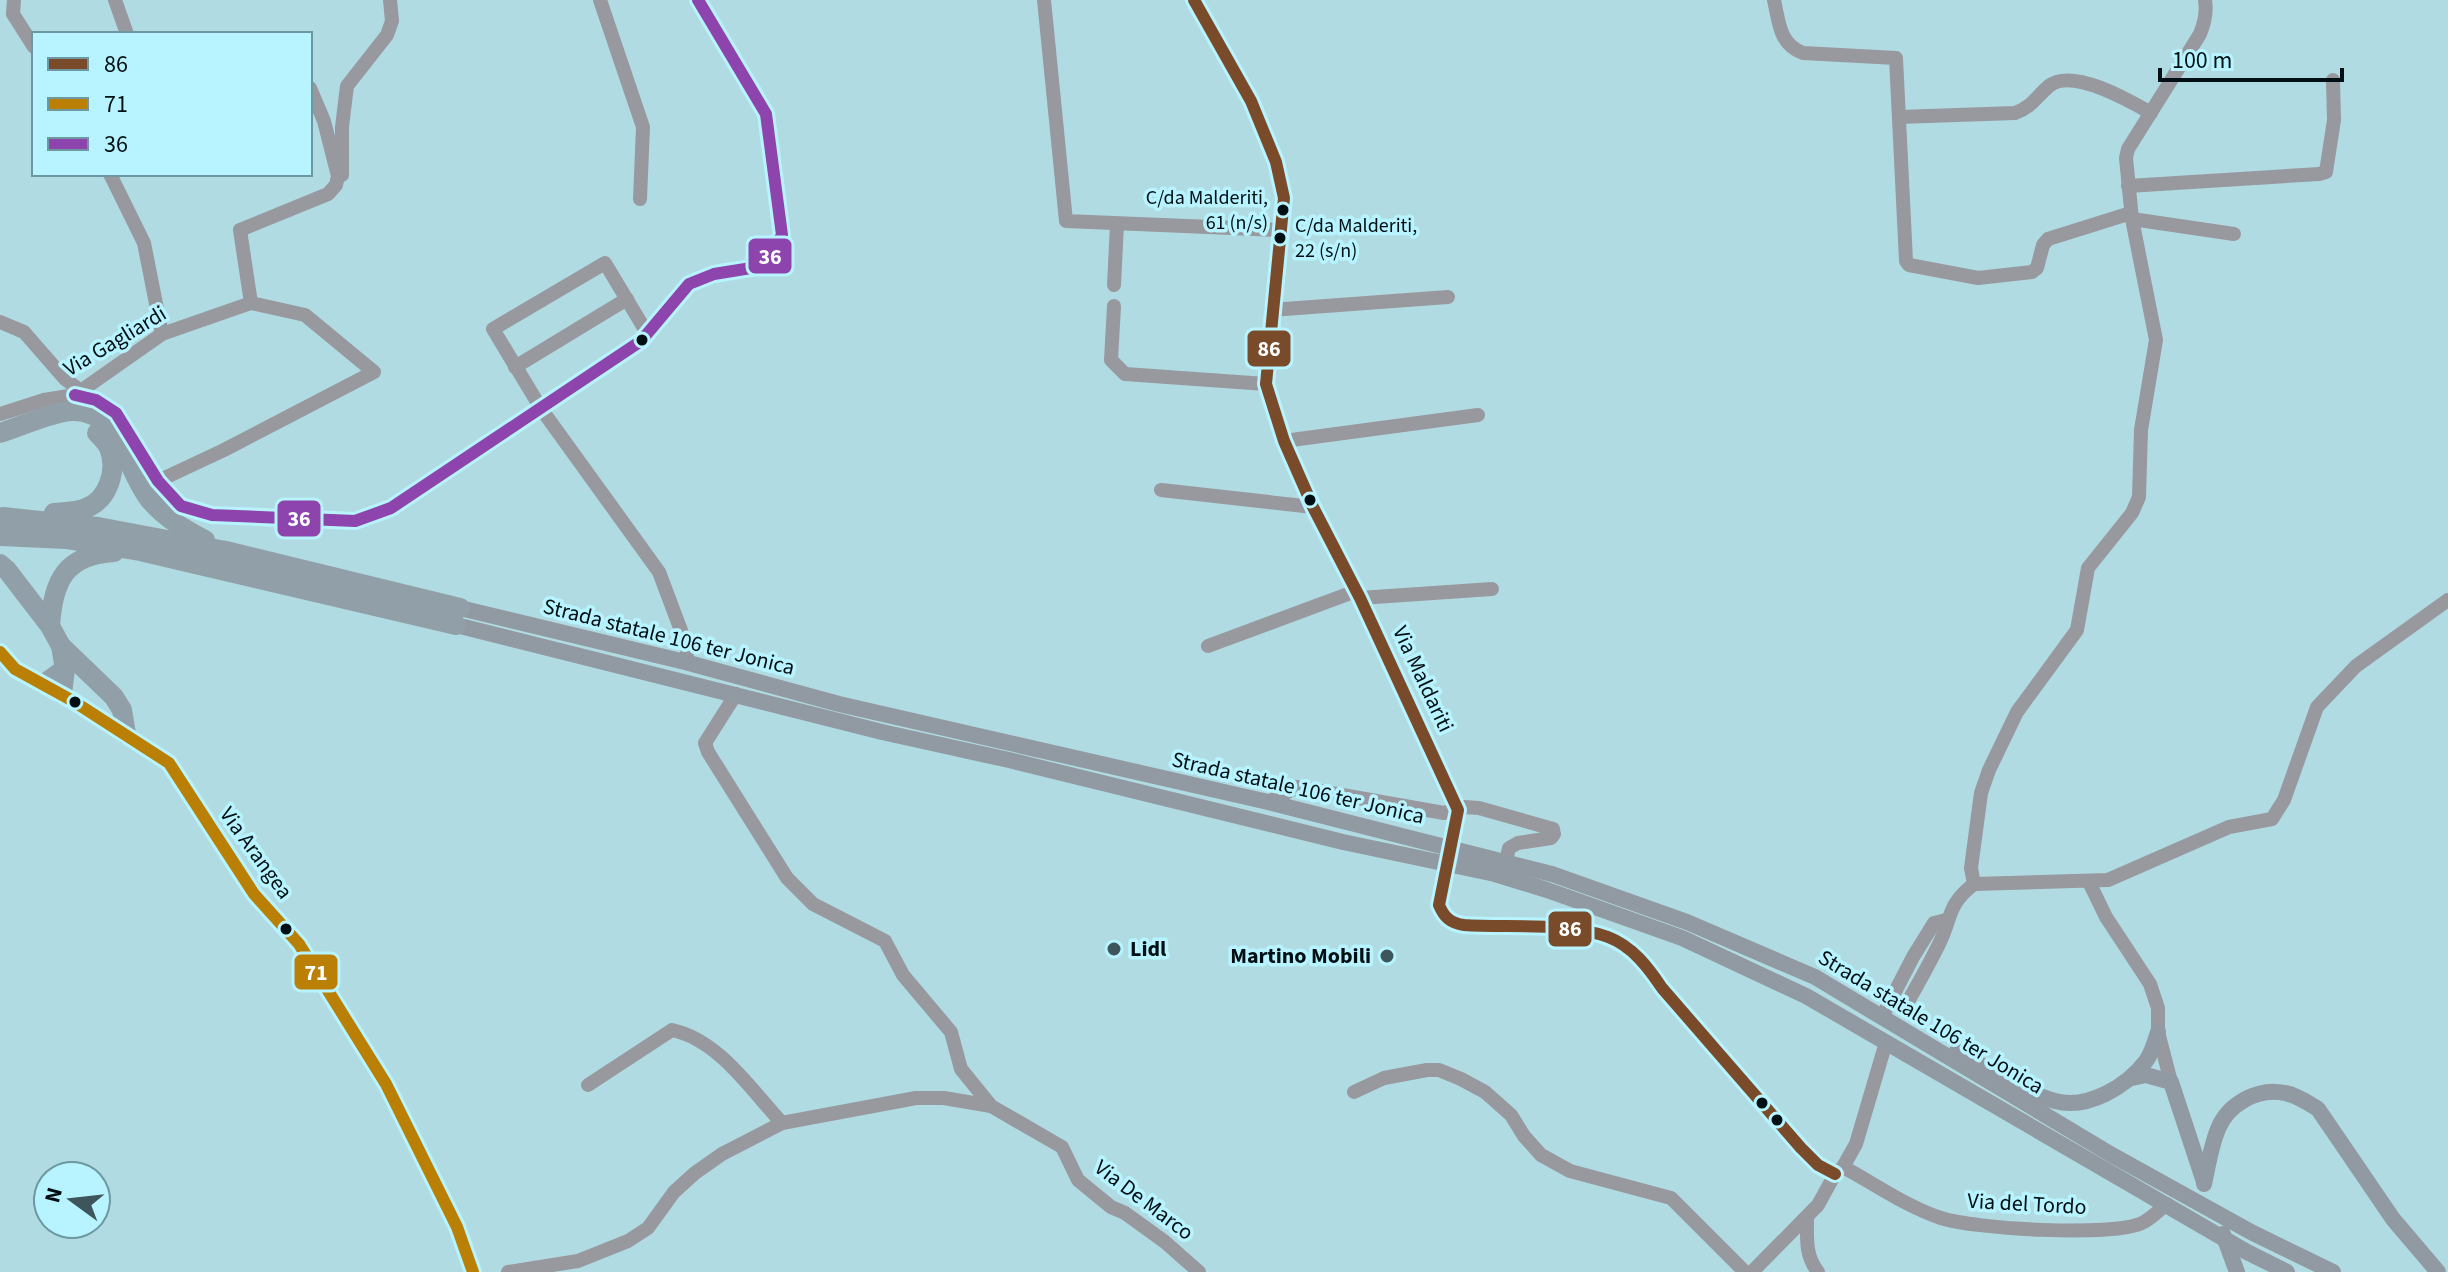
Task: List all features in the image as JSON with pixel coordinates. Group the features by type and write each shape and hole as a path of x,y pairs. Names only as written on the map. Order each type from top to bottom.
{"highway":[{"path":"0,433 69,411 81,412 105,423 115,435 149,499 175,523 226,551"},
{"path":"1,523 88,508 99,500 109,486 113,470 109,447 97,432 78,421 36,421"},
{"path":"1,523 66,539 140,551 458,616"},
{"path":"1,523 98,527 226,551 458,616"},
{"path":"50,626 51,602 70,566 93,554 140,551"},
{"path":"0,564 50,626 74,669 81,687 60,693"},
{"path":"60,693 74,669"},
{"path":"74,669 114,697 122,710 126,734"}],"main road":[{"name":"Strada statale 106 ter Jonica","path":"458,616 685,662 839,704 1268,802 1552,874 1687,922 1815,977 2112,1155 2251,1232 2333,1272"},
{"name":"Strada statale 106 ter Jonica","path":"458,616 882,732 1025,763 1343,842 1495,874 1682,938 1806,996 2247,1252 2287,1272"},
{"path":"1931,1048 1946,1045 2055,1101 2075,1103 2107,1094 2132,1078 2148,1058 2158,1032"},
{"path":"2132,1078 2146,1075 2171,1082 2237,1272"},
{"path":"2204,1184 2218,1126 2240,1101 2262,1093 2283,1092 2318,1109 2393,1219 2440,1270"}],"street":[{"path":"14,0 13,14 32,44"},
{"path":"115,0 126,32"},
{"path":"338,176 344,175 342,127 347,86 387,35 392,21 390,0"},
{"path":"600,0 643,127 640,199"},
{"path":"0,322 24,332 78,393 116,413 158,481 181,506 212,515 355,521 391,508 641,341 689,284 714,274 764,266 782,235 766,114 698,0"},
{"path":"1044,0 1066,221 1281,230"},
{"name":"Via Maldariti","path":"1194,0 1251,101 1276,162 1284,198 1266,384 1284,441 1313,507 1358,595 1456,816"},
{"path":"1774,0 1783,39 1793,49 1803,53 1896,58 1906,261 1909,265 1978,278 2032,272 2037,268 2043,245 2048,239 2132,216 2234,234"},
{"path":"1974,884 1971,868 1981,793 1989,770 2017,712 2077,630 2088,568 2132,513 2139,497 2141,430 2156,340 2132,216 2126,158 2128,149 2200,34 2207,8 2205,0"},
{"path":"1899,117 2015,113 2031,105 2050,84 2065,80 2103,88 2151,113"},
{"path":"2128,186 2326,172 2334,120 2333,80"},
{"path":"158,481 374,372 305,315 251,303 240,230 328,194 336,185 338,176 324,121 312,93"},
{"path":"111,176 144,243 162,334"},
{"path":"1114,285 1117,224"},
{"path":"647,333 605,263 493,329 542,410 659,572 688,649 685,662"},
{"path":"1271,310 1448,297"},
{"path":"515,367 627,299"},
{"name":"Via Gagliardi","path":"0,414 78,393 162,334 251,303"},
{"path":"1114,306 1111,360 1125,374 1266,384"},
{"path":"1284,441 1478,415"},
{"path":"1161,490 1313,507"},
{"path":"1208,646 1358,595 1492,589"},
{"path":"1904,1009 1942,939 1946,920 1960,895 1974,884 2108,880 2229,827 2272,819 2284,800 2317,707 2356,666 2448,600"},
{"name":"Via Arangea","path":"0,652 7,668 60,693 169,763 254,894 299,944 386,1084 457,1227 473,1272"},
{"path":"736,694 705,743 708,752 787,878 813,904 885,941 911,985 951,1032 961,1069 991,1106"},
{"path":"1268,802 1297,787 1456,816"},
{"path":"1506,861 1509,848 1518,843 1551,838 1553,829 1479,808 1464,807 1456,816 1439,905 1447,919 1455,923 1585,931 1610,938 1629,950 1646,964 1662,988 1801,1148 1818,1165 1839,1170"},
{"path":"2089,882 2106,917 2150,984 2158,1008 2158,1032 2171,1082"},
{"path":"1883,1015 1934,923 1946,920"},
{"path":"588,1085 672,1030 686,1033 717,1052 782,1123"},
{"path":"1752,1272 1818,1205 1856,1144 1884,1049"},
{"path":"1354,1092 1384,1078 1427,1070 1439,1070 1461,1079 1485,1092 1511,1115 1541,1155 1570,1171 1671,1198 1745,1272"},
{"path":"508,1272 578,1261 628,1241 648,1228 674,1192 695,1173 722,1154 782,1123 916,1098 944,1098 991,1106"},
{"name":"Via De Marco","path":"991,1106 1062,1147 1078,1180 1111,1207 1125,1213 1165,1242 1199,1272"},
{"name":"Via del Tordo","path":"1839,1170 1940,1218 1969,1225 2090,1230 2143,1222 2167,1204"},
{"path":"1807,1218 1807,1250 1818,1272"}],"transit line":[{"name":"36","path":"75,395 96,400 116,413 158,481 181,506 212,515 355,521 391,508 641,341 689,284 714,274 764,266 782,235 766,114 698,0"},
{"name":"86","path":"1194,0 1251,101 1276,162 1284,198 1266,384 1284,441 1458,810 1439,905 1441,909 1448,919 1459,924 1575,929 1608,937 1625,946 1645,965 1801,1148 1818,1165 1835,1174"},
{"name":"71","path":"0,652 15,669 73,701 169,763 254,894 299,944 386,1084 457,1227 473,1272"}],"place":[{"name":"C/da Malderiti, 61 (n/s)","path":"1283,210"},
{"name":"C/da Malderiti, 22 (s/n)","path":"1280,238"},
{"name":"Lidl","path":"1114,949"},
{"name":"Martino Mobili","path":"1387,956"}]}
